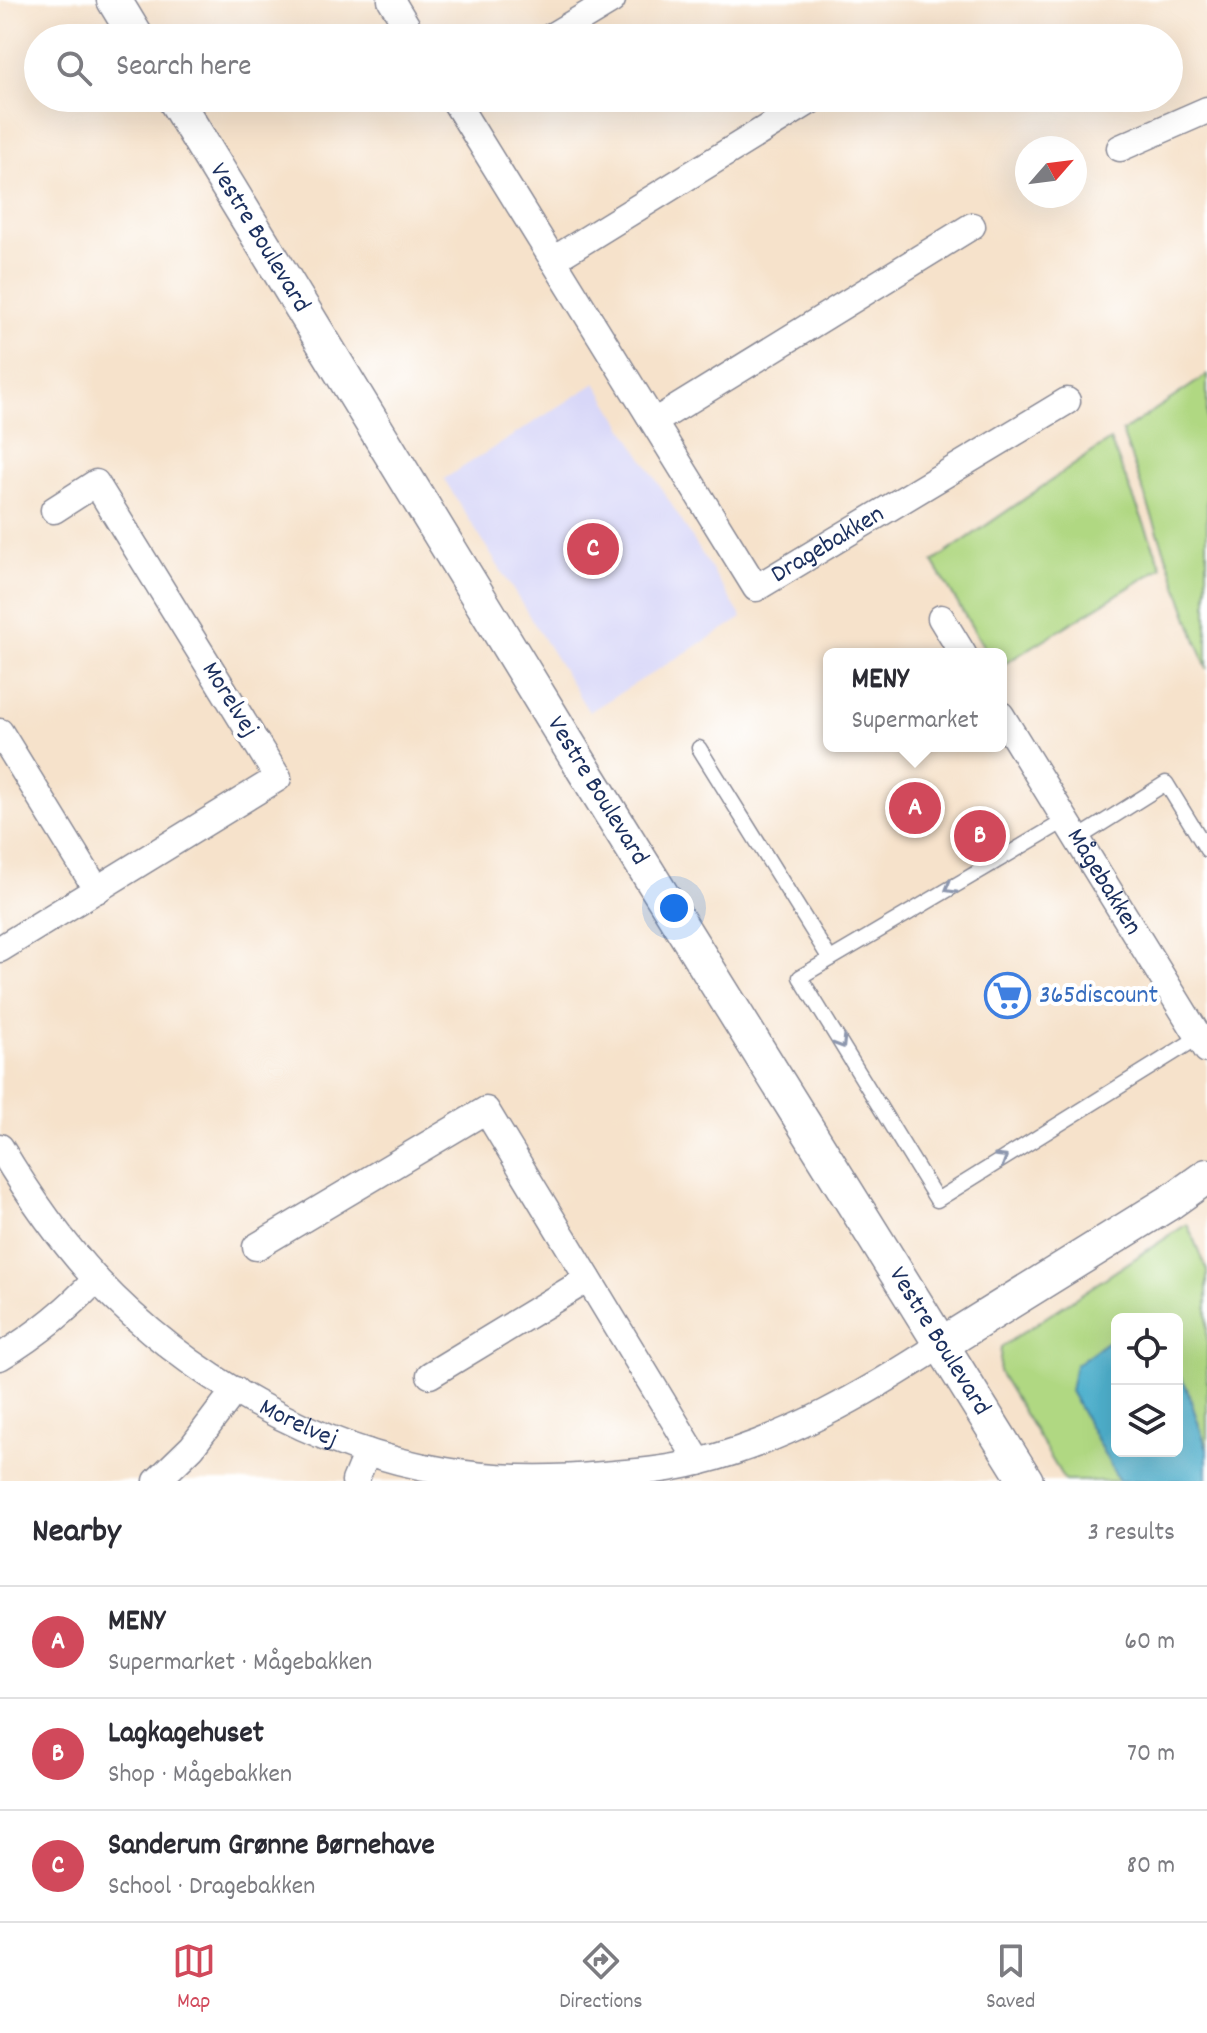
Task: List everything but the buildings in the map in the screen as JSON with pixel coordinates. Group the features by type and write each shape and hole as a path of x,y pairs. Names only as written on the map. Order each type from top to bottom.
{"street":[{"path":"114,0 129,24"},
{"path":"391,0 406,24"},
{"path":"572,24 612,0"},
{"path":"1120,148 1207,110"},
{"name":"Vestre Boulevard","path":"183,112 584,770 1026,1481"},
{"name":"Dragebakken","path":"462,112 756,588 1067,401"},
{"path":"553,260 792,112"},
{"path":"654,422 972,226"},
{"name":"Morelvej","path":"0,949 278,778 96,483 54,510"},
{"path":"941,618 959,648"},
{"name":"Mågebakken","path":"1007,725 1204,1043"},
{"path":"0,732 97,890"},
{"path":"256,1247 486,1110 699,1462"},
{"name":"Morelvej","path":"0,1147 48,1222 96,1279 147,1328 192,1363 281,1417 367,1452 446,1471 564,1479 643,1472 699,1462 765,1440 820,1416 893,1376 942,1344"},
{"path":"942,1344 1207,1176"},
{"path":"0,1357 32,1338 75,1302 96,1279"},
{"path":"430,1375 588,1279"},
{"name":"Morelvej","path":"157,1481 192,1447 235,1390"},
{"path":"355,1481 367,1452"}],"lane":[{"path":"699,748 830,959"},
{"path":"1204,1043 937,1200 800,977 1071,829 1166,783 1207,850"}],"shaded area":[{"path":"596,383 742,618 589,712 444,479"}],"green space":[{"path":"1207,375 1207,669 1122,432"},
{"path":"1110,440 1162,567 1007,662 1007,648 984,648 933,562"},
{"path":"1187,1224 1207,1270 1207,1481 1065,1481 999,1372 1001,1347"}],"water":[{"path":"1111,1339 1111,1457 1183,1457 1183,1381 1207,1449 1207,1481 1119,1481 1070,1391 1075,1365"}],"place":[{"name":"Sanderum Grønne Børnehave","path":"593,549"},
{"name":"MENY","path":"915,808"},
{"name":"Lagkagehuset","path":"980,836"},
{"name":"365discount","path":"1008,996"}]}
